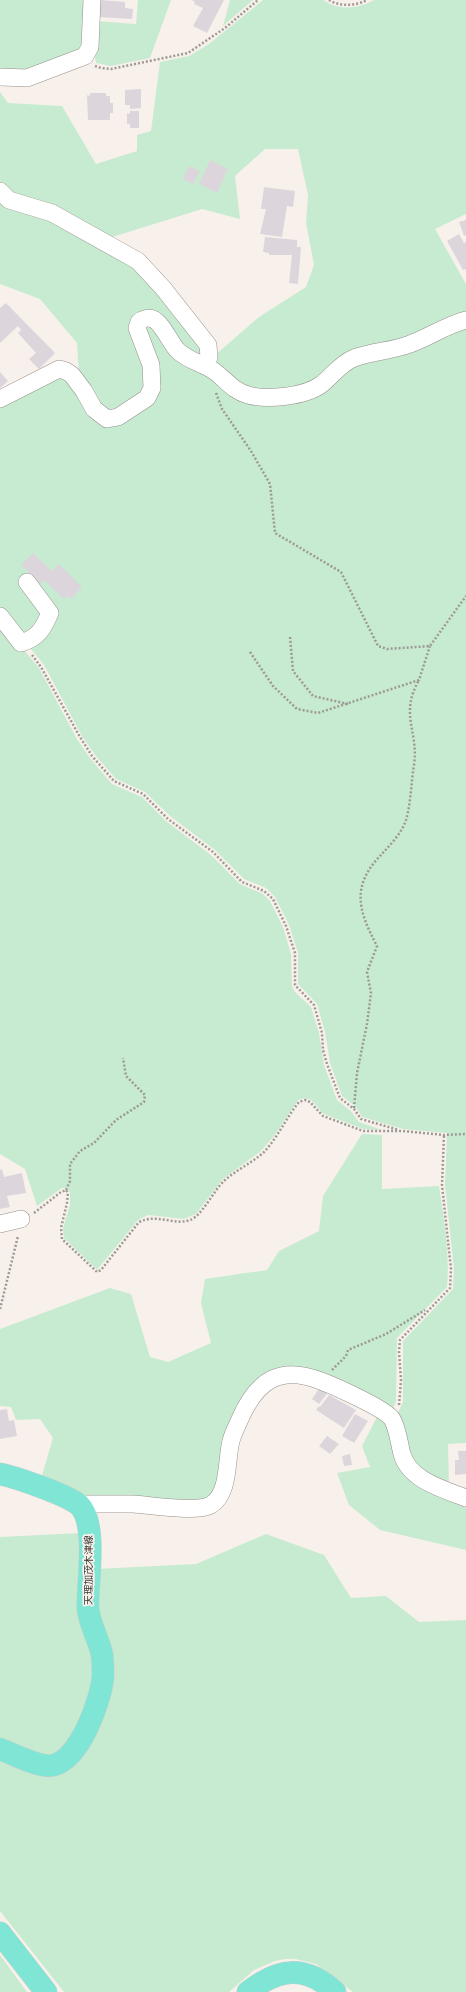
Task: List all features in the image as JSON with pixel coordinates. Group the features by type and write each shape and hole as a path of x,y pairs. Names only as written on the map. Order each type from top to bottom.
{"main road":[{"path":"0,1474 18,1478 79,1504"},
{"name":"天理加茂木津線","path":"0,1749 43,1766 53,1766 66,1760 80,1740 96,1706 103,1676 102,1655 88,1609 90,1569 89,1532 86,1516 79,1504"},
{"path":"0,1933 46,1992"},
{"path":"248,1992 270,1977 294,1973 311,1976 336,1992"}],"street":[{"path":"0,77 27,78 85,56 90,47 92,0"},
{"path":"0,191 9,200 52,213 138,261 208,345 209,357 206,366"},
{"path":"0,399 59,370 66,371 72,375 98,414 107,420 118,417 147,398 152,388 151,365 138,328 139,322 148,318 156,321 178,350 197,364 206,366 215,372 224,382 246,394 261,397 294,395 308,391 322,384 343,364 355,358 409,345 466,320"},
{"path":"0,616 21,643 38,636 50,613 27,582"},
{"path":"0,1224 21,1219"},
{"path":"79,1504 132,1504 195,1509 207,1506 217,1500 223,1489 231,1440 243,1412 253,1396 265,1383 280,1375 292,1374 321,1381 381,1410 391,1418 407,1466 416,1476 466,1498"}],"path":[{"path":"85,56 94,65 101,68 111,69 188,53 219,33 258,0"},
{"path":"329,0 350,5 362,3 367,0"},
{"path":"206,366 222,409 251,450 270,484 274,533 341,572 378,646 387,650 430,646"},
{"path":"354,1109 357,1073 367,1024 371,993 367,972 377,946 364,921 360,890 370,866 392,844 406,821 415,757 415,741 410,726 410,705 413,691 420,680 430,646 466,596"},
{"path":"290,637 293,670 313,696 348,705"},
{"path":"21,643 41,667 92,756 114,781 143,794 168,819 213,852 242,882 264,891 273,899 286,926 295,953 295,985 314,1005 322,1033 323,1050 340,1098 354,1109 361,1119 403,1131"},
{"path":"250,652 273,686 297,709 318,713 348,705 420,680"},
{"path":"0,1310 21,1219 28,1217 61,1192 66,1190 70,1181 70,1164 80,1151 94,1143 125,1113 144,1102 145,1096 126,1076 123,1058"},
{"path":"66,1190 68,1193 68,1203 61,1228 62,1239 97,1272 101,1270 139,1222 148,1218 184,1222 191,1220 198,1215 224,1181 263,1152 276,1137 299,1102 305,1100 310,1102 323,1116 363,1131 403,1131 444,1135 466,1134"},
{"path":"391,1418 399,1402 400,1340 429,1308 450,1288 451,1281 442,1185 444,1135"},
{"path":"321,1381 346,1356 348,1350 386,1334 429,1308"}],"green space":[{"path":"0,0 88,0 86,46 36,71 0,73"},
{"path":"138,0 171,0 150,58 111,66 96,63 94,48 96,21 136,24"},
{"path":"230,0 253,0 223,26"},
{"path":"263,0 323,0 329,4 348,8 374,0 466,0 466,214 435,229 466,284 466,316 313,384 255,392 216,366 213,357 259,317 306,287 314,265 306,223 308,195 298,149 265,149 235,176 240,219 202,209 106,239 11,196 0,184 0,92 8,103 62,106 96,164 137,151 137,135 151,131 160,62 189,56 209,44"},
{"path":"0,200 38,214 135,265 203,347 204,356 199,359 142,314 147,371 143,394 108,414 79,376 77,343 40,299 0,284"},
{"path":"148,322 175,353 269,401 345,367 466,324 466,1443 448,1444 449,1487 419,1472 396,1417 403,1402 403,1341 453,1289 454,1269 445,1185 447,1133 403,1129 362,1117 356,1107 342,1096 330,1063 325,1032 317,1004 298,984 298,953 289,925 275,897 266,888 244,879 215,850 170,816 145,792 116,779 95,755 82,736 44,665 0,611 0,404 64,375 95,417 150,401 142,328"},
{"path":"0,621 39,668 77,739 90,758 112,784 142,797 166,821 211,855 240,884 263,894 270,901 283,927 291,954 292,986 295,992 311,1007 319,1033 324,1065 337,1100 351,1111 359,1122 382,1130 363,1129 324,1114 311,1100 305,1098 298,1100 274,1136 261,1151 223,1179 196,1214 184,1219 148,1215 138,1220 97,1270 64,1238 63,1229 70,1204 70,1193 67,1188 62,1188 37,1206 25,1169 0,1154"},
{"path":"362,1134 382,1135 382,1189 439,1186 446,1236 448,1262 447,1287 397,1338 396,1401 392,1413 323,1377 262,1379 219,1488 206,1503 85,1498 41,1479 53,1438 40,1419 16,1420 11,1407 0,1406 0,1329 110,1288 131,1294 150,1357 168,1362 211,1343 201,1303 205,1279 267,1270 279,1251 319,1231 323,1196"},
{"path":"379,1413 388,1421 398,1457 466,1503 466,1550 380,1530 349,1505 337,1473 370,1467 362,1446"},
{"path":"81,1533 95,1676 88,1703 73,1736 51,1757 0,1740 0,1537"},
{"path":"266,1534 324,1555 351,1598 386,1596 419,1622 466,1620 466,1992 353,1992 316,1964 295,1959 285,1959 275,1961 254,1970 229,1992 64,1992 0,1911 0,1757 37,1774 106,1711 97,1618 96,1569 196,1564"},
{"path":"0,1955 27,1992 0,1992"}],"building":[{"path":"192,0 224,0 207,33 193,26 203,8 194,4 195,2"},
{"path":"99,1 125,2 125,8 133,9 132,19 98,17"},
{"path":"141,89 141,108 130,109 130,105 125,105 125,90"},
{"path":"90,93 106,93 106,96 110,96 110,103 113,103 113,113 110,113 110,120 88,120 87,95 90,96"},
{"path":"130,111 139,111 139,128 130,128 130,124 127,124 127,113 130,114"},
{"path":"210,160 228,169 217,193 199,184"},
{"path":"189,166 200,171 193,184 183,179"},
{"path":"264,187 295,191 293,207 287,206 282,237 260,234 266,209 261,209"},
{"path":"466,220 466,235 464,236 459,222"},
{"path":"459,234 464,243 466,242 466,269 463,270 447,241"},
{"path":"265,237 297,240 297,247 301,247 298,284 289,283 292,255 269,255 269,253 263,252"},
{"path":"6,303 55,353 39,369 29,359 36,353 18,333 21,330 18,326 0,343 0,308"},
{"path":"0,372 8,381 0,388"},
{"path":"33,553 52,571 59,564 82,587 71,599 67,596 64,599 44,580 38,586 32,580 35,578 21,565"},
{"path":"2,1169 4,1177 22,1173 26,1193 7,1196 10,1207 0,1209 0,1170"},
{"path":"321,1386 329,1391 319,1404 312,1399"},
{"path":"329,1395 356,1410 344,1428 316,1410"},
{"path":"7,1409 9,1421 14,1420 17,1436 0,1439 0,1410"},
{"path":"355,1414 368,1421 354,1443 342,1436"},
{"path":"327,1436 339,1444 330,1454 319,1446"},
{"path":"458,1451 466,1451 466,1474 455,1475 455,1460 459,1460"},
{"path":"350,1454 352,1465 344,1466 342,1456"}]}
